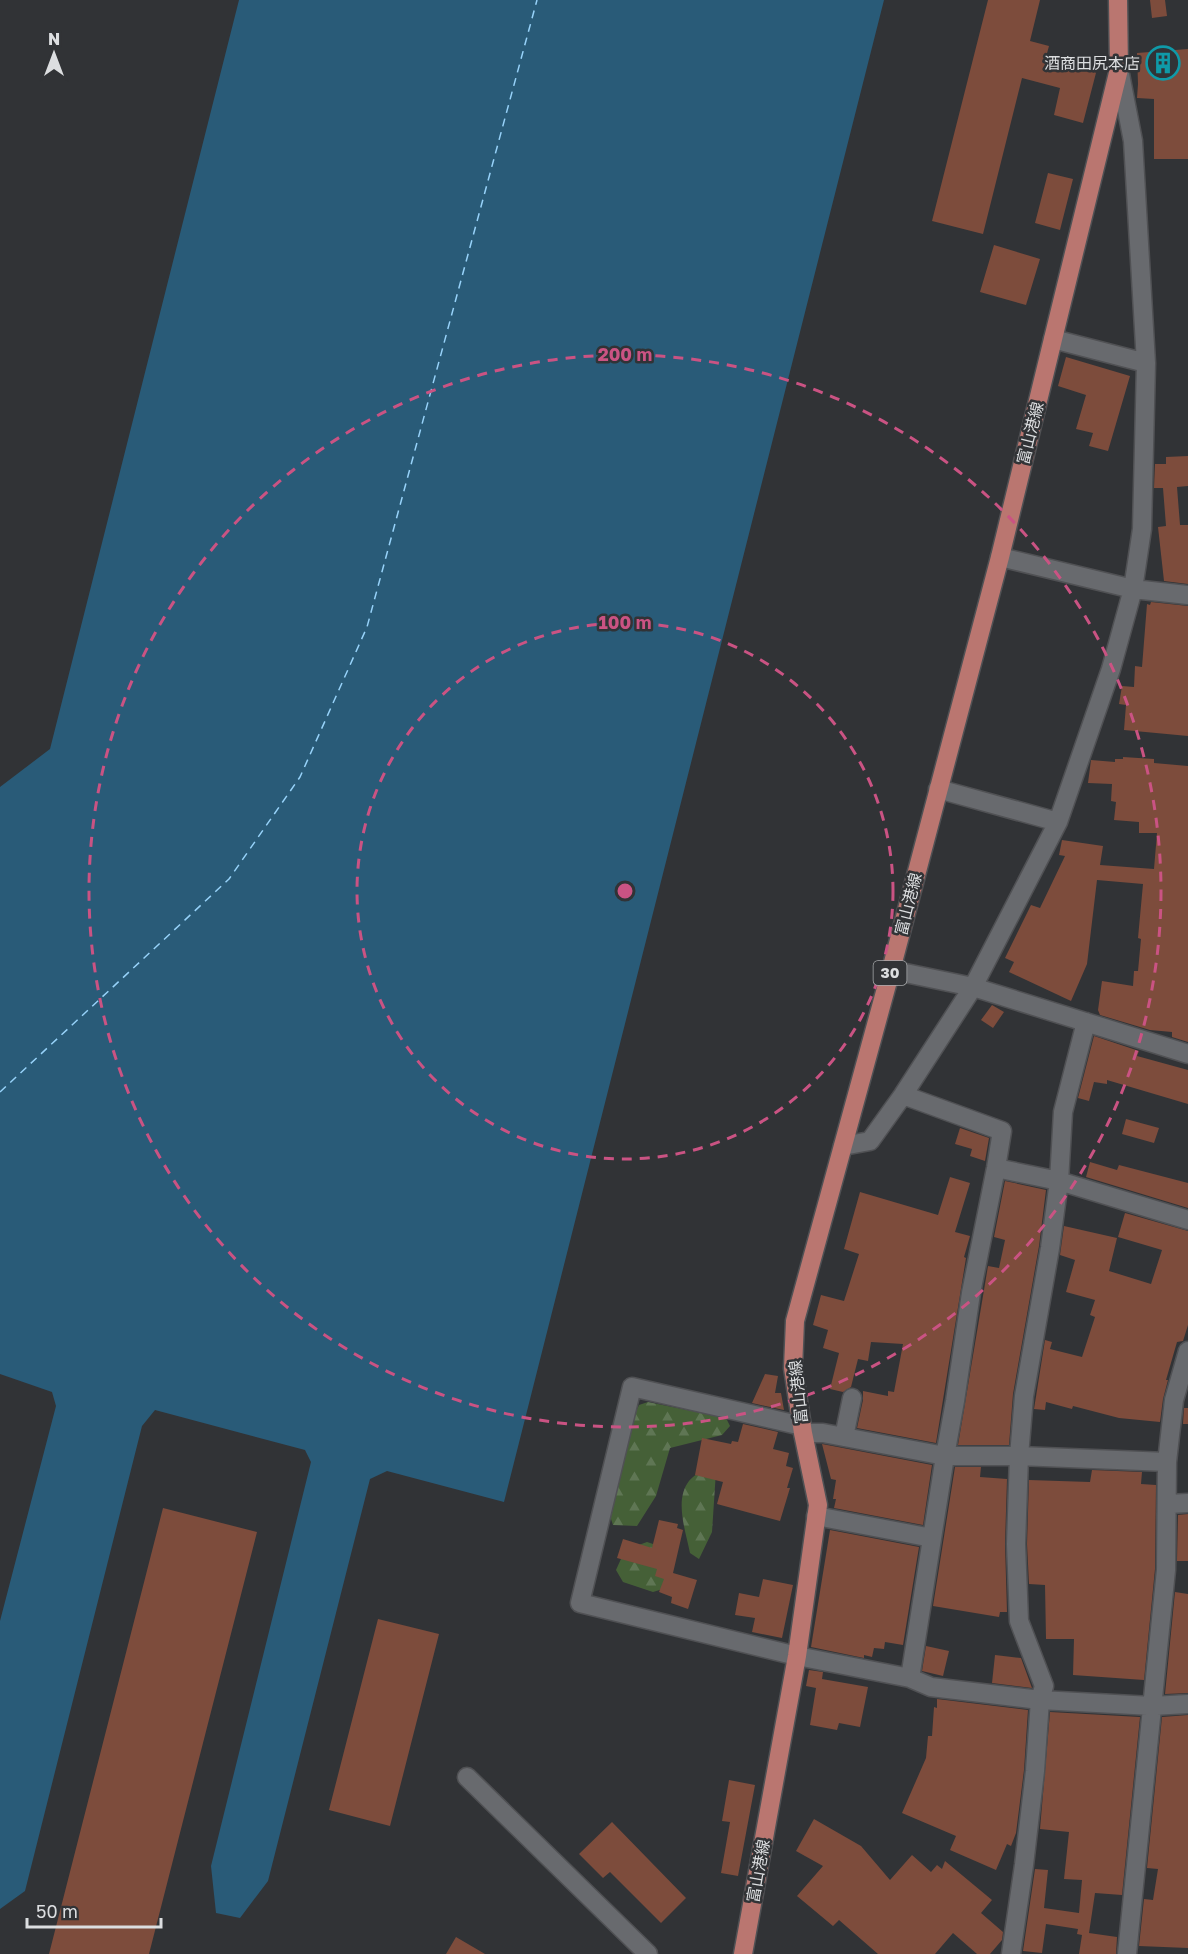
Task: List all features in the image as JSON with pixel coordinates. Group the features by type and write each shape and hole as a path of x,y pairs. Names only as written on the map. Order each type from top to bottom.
{"main road":[{"name":"富山港線","path":"743,1954 797,1656 818,1505 802,1429 793,1368 795,1321 891,970 1000,556 1119,69 1118,0"}],"street":[{"path":"843,1146 870,1142 973,987 1058,822 1111,669 1133,589 1142,529 1146,363 1133,141 1119,69"},
{"path":"1053,339 1146,363"},
{"path":"1000,556 1133,589 1188,595"},
{"path":"938,789 1058,822"},
{"path":"891,970 973,987 1188,1054"},
{"path":"1011,1954 1021,1892 1035,1771 1040,1700 1044,1686 1019,1621 1016,1544 1019,1456 1024,1396 1050,1248 1059,1181 1063,1112 1086,1022"},
{"path":"903,1095 1002,1131 970,1293 955,1401 909,1678"},
{"path":"996,1168 1059,1181 1188,1220"},
{"path":"1127,1954 1166,1570 1167,1462 1174,1400 1188,1351"},
{"path":"1167,1462 1019,1456 945,1456 802,1429 632,1388 580,1603 797,1656 909,1678 931,1687 1040,1700 1152,1706 1188,1704"},
{"path":"844,1437 852,1398"},
{"path":"1168,1504 1188,1503"},
{"path":"816,1516 932,1538"},
{"path":"467,1777 648,1954"}],"green space":[{"path":"648,1402 726,1418 730,1426 722,1435 670,1448 656,1496 637,1526 613,1525 607,1507 622,1443 639,1405"},
{"path":"705,1468 716,1471 712,1532 699,1559 690,1553 682,1516 682,1497 689,1481"},
{"path":"647,1542 659,1546 666,1588 653,1592 623,1582 616,1570 625,1550"}],"water":[{"path":"239,0 884,0 504,1502 387,1471 370,1479 268,1881 240,1918 216,1913 211,1866 311,1462 305,1450 155,1410 142,1426 25,1891 0,1909 0,1621 56,1406 52,1392 0,1374 0,787 50,749"}],"building":[{"path":"988,0 1040,0 1030,41 1049,46 1046,57 1097,69 1083,123 1054,115 1060,88 1022,78 983,234 932,221"},
{"path":"1150,0 1165,0 1167,16 1152,18"},
{"path":"1188,49 1188,159 1154,159 1154,99 1137,98 1137,53"},
{"path":"1048,173 1073,179 1060,230 1035,223"},
{"path":"994,245 1040,259 1026,305 980,292"},
{"path":"1066,357 1130,376 1108,451 1089,446 1093,433 1076,429 1086,395 1058,386"},
{"path":"1188,456 1188,486 1177,487 1180,525 1188,525 1188,584 1164,581 1158,527 1166,526 1163,488 1154,488 1155,464 1166,464 1166,457"},
{"path":"1151,602 1188,606 1188,736 1124,730 1126,705 1119,704 1122,686 1134,687 1135,666 1142,667 1147,604 1150,605"},
{"path":"1123,757 1154,759 1154,763 1188,766 1188,1042 1172,1037 1172,1032 1150,1030 1100,1015 1098,1010 1102,981 1133,986 1134,971 1138,971 1141,939 1138,938 1143,884 1097,880 1087,964 1071,1001 1009,972 1014,962 1005,958 1031,905 1040,908 1065,856 1059,855 1062,840 1103,846 1100,865 1154,869 1157,833 1139,833 1139,822 1114,820 1116,802 1111,801 1112,784 1088,783 1091,760 1115,762 1115,759 1123,759"},
{"path":"992,1005 1004,1012 993,1028 981,1020"},
{"path":"1094,1036 1139,1051 1137,1056 1188,1070 1188,1104 1107,1080 1107,1084 1094,1082 1089,1101 1078,1098"},
{"path":"1126,1119 1159,1128 1154,1143 1122,1134"},
{"path":"960,1128 989,1138 985,1161 970,1156 972,1149 955,1144"},
{"path":"1090,1162 1117,1170 1119,1165 1188,1183 1188,1208 1086,1177"},
{"path":"950,1177 970,1183 955,1232 970,1236 964,1257 966,1258 936,1443 857,1428 863,1391 888,1396 888,1391 894,1392 903,1344 871,1342 868,1361 858,1359 851,1387 843,1392 830,1389 839,1353 823,1348 828,1330 813,1325 821,1295 844,1301 859,1254 844,1249 860,1192 938,1215"},
{"path":"1005,1181 1046,1190 1039,1246 1013,1394 1009,1445 958,1445 988,1266 999,1268 1005,1240 994,1237"},
{"path":"1125,1213 1188,1231 1188,1325 1183,1341 1177,1342 1166,1380 1168,1380 1160,1422 1119,1418 1073,1406 1072,1409 1046,1402 1045,1410 1034,1409 1045,1340 1052,1342 1050,1349 1082,1357 1095,1317 1090,1315 1095,1300 1066,1292 1075,1260 1060,1255 1064,1226 1117,1238 1109,1271 1151,1284 1162,1250 1118,1237"},
{"path":"765,1374 778,1376 775,1393 781,1393 784,1410 752,1403"},
{"path":"1184,1408 1188,1408 1188,1424 1183,1424"},
{"path":"743,1424 778,1432 773,1449 789,1453 786,1466 793,1468 787,1488 790,1488 780,1521 717,1504 723,1482 695,1475 702,1438 731,1444 732,1441 738,1442"},
{"path":"822,1444 932,1465 923,1525 834,1508 836,1480 831,1479"},
{"path":"955,1467 981,1467 980,1477 1007,1479 1005,1544 1007,1612 1000,1612 999,1617 933,1606"},
{"path":"1092,1470 1142,1472 1141,1484 1156,1485 1155,1569 1144,1680 1073,1675 1074,1639 1046,1639 1045,1585 1029,1584 1027,1544 1029,1480 1090,1482"},
{"path":"163,1508 257,1532 149,1954 49,1954"},
{"path":"1188,1514 1188,1561 1177,1561 1178,1515"},
{"path":"659,1520 678,1524 677,1528 683,1530 673,1573 697,1580 688,1609 671,1603 672,1597 659,1592 664,1579 655,1576 657,1569 617,1558 623,1539 652,1548"},
{"path":"830,1530 919,1547 903,1645 885,1642 884,1649 874,1648 872,1657 864,1655 864,1658 811,1647"},
{"path":"763,1579 793,1585 782,1638 752,1632 755,1618 735,1615 739,1593 759,1597"},
{"path":"1175,1592 1188,1594 1188,1693 1165,1694"},
{"path":"378,1619 439,1634 390,1826 329,1810"},
{"path":"926,1646 949,1651 943,1676 922,1671"},
{"path":"995,1655 1021,1658 1032,1688 992,1683"},
{"path":"809,1670 823,1672 822,1679 868,1687 860,1727 839,1723 837,1730 810,1725 816,1688 806,1686"},
{"path":"937,1699 1028,1710 1024,1770 1016,1833 1011,1846 1007,1844 996,1870 950,1850 956,1836 902,1813 926,1758 928,1736 932,1736 934,1707 937,1708"},
{"path":"1050,1712 1140,1717 1122,1895 1095,1893 1089,1933 1117,1937 1116,1954 1079,1954 1082,1935 1077,1934 1078,1929 1046,1924 1042,1953 1023,1951 1035,1869 1048,1870 1044,1908 1079,1913 1082,1880 1064,1879 1069,1832 1040,1829"},
{"path":"1188,1715 1188,1948 1139,1946 1144,1899 1153,1900 1158,1869 1147,1868 1162,1717"},
{"path":"729,1780 755,1785 738,1876 721,1873 730,1822 722,1821"},
{"path":"814,1819 861,1846 890,1880 912,1855 931,1872 937,1865 942,1869 945,1861 992,1900 981,1913 1003,1932 1002,1940 990,1954 977,1954 953,1933 935,1954 878,1954 839,1920 833,1926 797,1896 823,1866 796,1851"},
{"path":"612,1822 686,1898 661,1923 610,1872 603,1878 579,1854"},
{"path":"456,1937 485,1954 446,1954"}],"ferry route":[{"path":"0,1092 229,879 300,777 367,627 537,0"}],"place":[{"name":"酒商田尻本店","path":"1163,63"}]}
